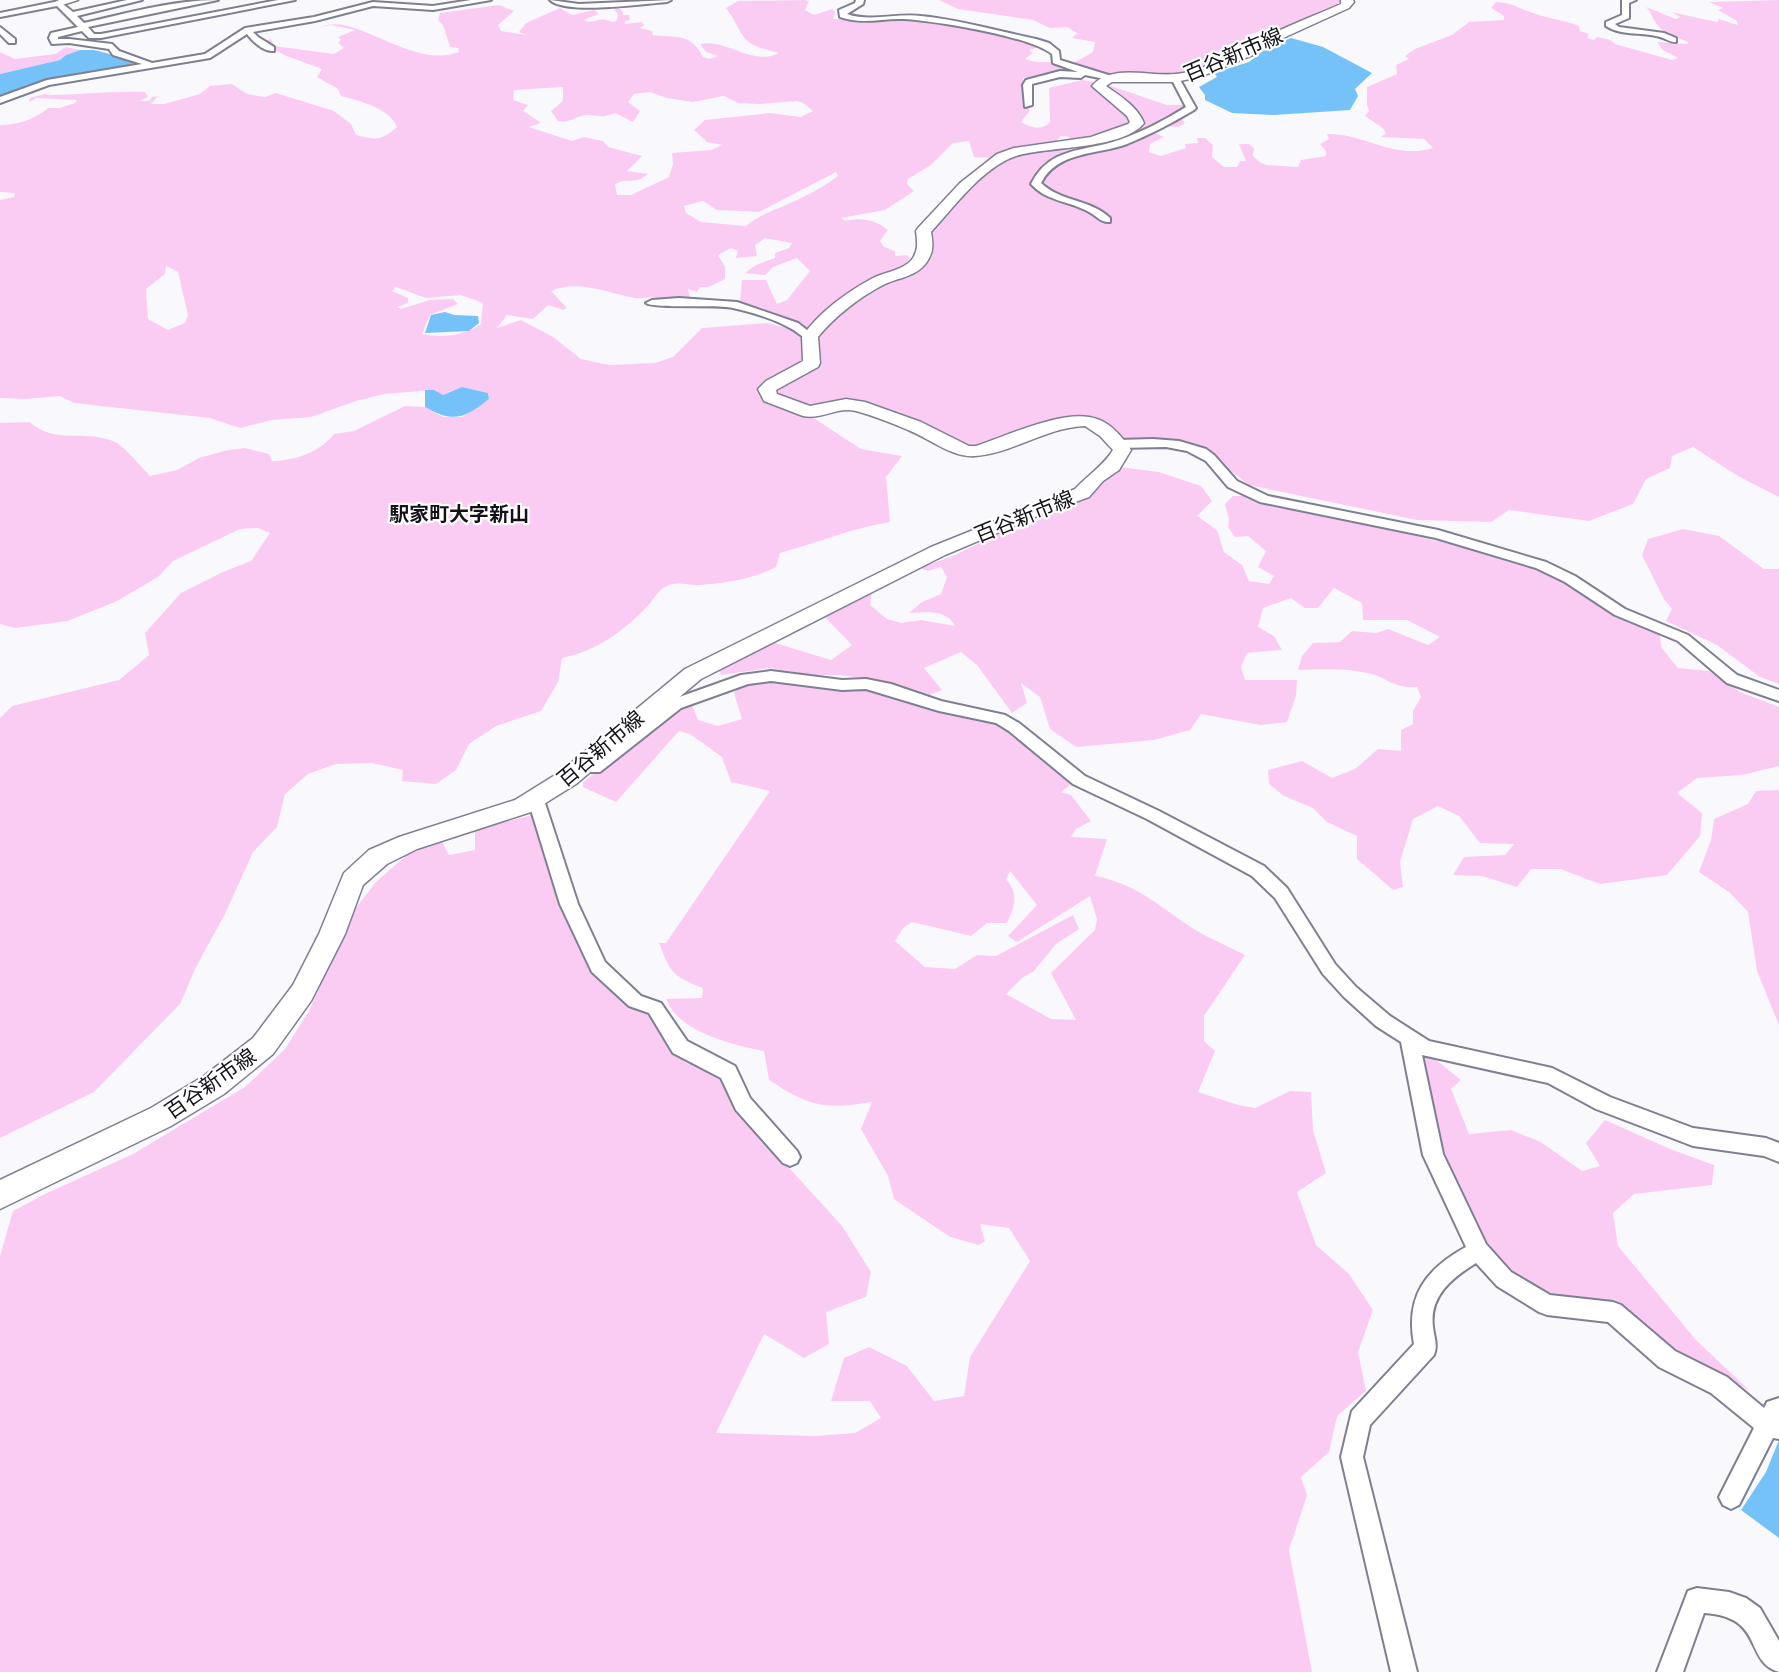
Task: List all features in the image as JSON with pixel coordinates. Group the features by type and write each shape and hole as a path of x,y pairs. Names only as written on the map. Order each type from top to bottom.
{"main road":[{"name":"百谷新市線","path":"1114,78 1175,78 1196,74 1251,51 1266,41 1345,6 1347,0"},
{"path":"1114,78 1098,86 1131,111 1137,123 1133,127 1093,141 1014,152 1002,156 960,192 923,231 926,247 919,262 908,270 879,281 820,324 810,337 813,363 789,377 776,380 767,389 770,397 809,412 846,404 859,406 915,426 966,451 977,451 1073,421 1094,423 1118,444"},
{"name":"百谷新市線","path":"0,1195 161,1117 214,1085 263,1046 302,993 332,934 353,880 378,857 408,843 524,806 536,800 573,772 665,693 693,674 938,551 1082,493 1096,477 1113,466 1122,450 1118,444"}],"street":[{"path":"0,14 73,0"},
{"path":"70,15 138,0"},
{"path":"149,65 148,62 116,53 112,47 69,41 55,42 53,38 54,35 152,10 214,0 221,13"},
{"path":"59,3 92,36 101,36 221,13 260,3 291,0"},
{"path":"0,100 47,83 207,56 248,30 315,19 374,2 433,8 487,0"},
{"path":"556,2 569,0"},
{"path":"556,2 579,6 667,0"},
{"path":"860,0 859,4 842,12 843,15 850,18 889,16 921,18 1036,41 1052,49 1056,53 1056,60 1084,72 1114,78"},
{"path":"1632,0 1625,2 1626,16 1609,24 1611,27 1664,36 1673,40"},
{"path":"0,29 12,41"},
{"path":"248,30 255,39 271,49"},
{"path":"1028,105 1027,85 1037,78 1069,74 1114,78"},
{"path":"1106,220 1091,208 1046,195 1036,184 1037,181 1042,171 1050,165 1072,155 1133,138 1172,120 1191,108 1175,78"},
{"path":"652,303 679,301 733,304 794,325 810,337"},
{"path":"1118,444 1169,444 1195,450 1209,457 1226,478 1243,490 1265,499 1438,534 1541,565 1570,579 1620,612 1683,638 1732,679 1779,696"},
{"path":"573,772 591,771 676,704 746,679 771,676 842,685 866,684 886,688 939,706 1000,719 1014,727 1079,780 1153,815 1258,871 1281,893 1329,969 1350,992 1383,1021 1425,1048 1552,1076 1603,1103 1693,1137 1766,1147 1779,1153"},
{"path":"536,800 569,904 598,967 635,1001 655,1008 680,1047 728,1072 743,1104 790,1157"},
{"path":"1409,1038 1433,1155 1479,1251 1504,1279 1547,1305 1613,1312 1667,1359 1719,1385 1775,1421 1731,1497"},
{"path":"1404,1672 1352,1457 1360,1419 1425,1347 1422,1313 1431,1288 1451,1265 1479,1251"},
{"path":"1670,1672 1697,1600 1726,1601 1754,1618 1773,1656 1779,1660"}],"shaded area":[{"path":"805,0 809,1 805,10 814,15 832,9 835,12 833,19 871,19 878,22 927,20 1037,42 1045,46 1029,50 1033,53 1025,59 1034,62 1064,64 1102,75 1054,73 1023,78 1024,96 1030,111 1021,122 1029,126 1040,128 1050,122 1049,88 1082,80 1105,84 1167,105 1183,105 1192,112 1181,118 1185,123 1178,127 1164,126 1155,133 1164,137 1150,144 1149,152 1161,156 1186,148 1185,144 1198,143 1197,138 1205,138 1213,145 1212,157 1224,167 1237,167 1240,161 1246,161 1239,144 1249,144 1254,148 1253,156 1261,163 1298,167 1301,160 1326,156 1326,151 1320,144 1329,139 1327,134 1354,137 1405,151 1433,148 1424,139 1381,137 1386,133 1383,128 1365,116 1369,111 1367,87 1397,74 1396,65 1409,59 1405,56 1415,49 1452,35 1469,22 1504,20 1504,16 1491,8 1496,2 1579,26 1580,31 1589,34 1587,38 1594,40 1597,37 1610,40 1615,44 1672,60 1678,58 1663,50 1657,42 1687,44 1688,42 1670,35 1659,27 1646,7 1676,19 1680,17 1671,12 1717,22 1719,19 1738,25 1737,21 1718,10 1723,8 1709,2 1779,0 1779,497 1738,476 1693,447 1672,456 1670,468 1646,479 1633,504 1589,521 1509,510 1491,522 1417,520 1249,485 1206,456 1169,440 1151,439 1128,446 1096,419 1084,417 1051,422 967,449 934,429 864,406 843,402 807,410 773,397 772,388 819,364 817,336 821,327 863,292 921,266 930,246 926,232 950,205 956,204 959,197 969,187 999,166 1002,158 1016,154 1070,149 1077,145 1068,144 1070,137 1061,136 1054,143 1044,144 1044,148 1012,150 993,158 974,157 969,141 953,143 931,165 908,179 907,184 914,191 885,210 841,218 845,221 868,220 888,230 880,241 884,247 895,251 895,256 907,255 910,258 906,263 912,266 845,301 821,321 811,334 795,322 758,313 740,301 742,280 766,280 777,304 787,300 810,271 797,258 773,267 765,275 745,273 756,265 775,258 775,253 789,248 792,243 765,238 755,245 757,256 736,258 738,251 731,248 718,255 725,267 725,279 709,287 700,287 697,292 688,289 690,298 674,301 655,297 635,298 593,288 572,286 551,291 567,308 563,310 548,305 533,319 507,315 497,328 521,320 553,337 581,359 609,365 655,363 673,357 702,328 767,323 800,331 804,336 808,362 768,383 759,396 809,415 861,449 902,456 886,477 890,522 780,553 776,567 739,580 665,587 638,616 608,639 587,651 562,658 558,682 541,711 496,726 469,744 456,770 436,784 402,781 403,770 372,763 336,764 308,774 285,794 277,827 253,852 180,1004 94,1092 0,1138 0,718 12,706 119,680 149,655 145,633 181,593 251,561 270,533 258,528 240,529 173,561 158,577 117,601 68,621 15,628 0,624 0,423 29,422 49,433 90,436 113,441 127,451 150,476 177,470 199,458 228,450 245,448 269,454 272,461 289,459 322,446 334,434 354,431 405,406 425,407 443,417 462,417 489,399 488,393 462,387 442,395 434,390 384,394 311,417 272,420 240,428 210,418 74,403 60,396 0,398 0,200 14,197 15,193 0,192 0,125 26,121 48,108 59,108 75,103 77,100 37,98 29,102 30,98 52,92 45,95 145,92 148,97 139,101 149,101 152,97 158,96 151,104 164,104 200,94 210,86 232,84 247,94 265,97 276,93 334,111 351,124 356,135 382,137 397,127 388,115 373,106 341,96 338,89 317,77 322,69 284,55 261,42 271,39 274,46 334,54 344,48 338,43 341,40 338,37 355,30 331,25 350,27 403,48 440,55 459,52 458,48 450,47 443,25 438,20 440,13 499,5 514,11 498,25 501,31 526,35 519,32 526,23 560,8 572,15 594,10 599,14 584,20 589,22 603,19 614,22 618,14 613,8 619,8 623,15 629,15 630,20 625,21 625,24 642,22 644,25 640,28 652,31 653,35 688,40 703,57 710,59 718,56 706,52 700,44 710,43 759,57 779,53 750,43 726,8 738,1","holes":["563,87 563,101 551,111 558,121 562,122 586,115 602,116 615,113 633,122 640,111 628,102 634,94 650,92 667,98 693,102 724,96 738,103 797,101 813,111 800,117 770,113 705,120 694,130 707,142 722,145 711,150 672,153 673,164 669,177 631,195 617,195 615,185 619,182 638,180 648,174 627,171 642,156 608,147 603,141 584,137 572,141 529,127 541,123 523,111 528,105 513,100 514,90","836,172 838,176 811,193 746,226 701,222 686,213 684,206 703,201 717,210 759,212","166,266 178,272 188,315 185,323 168,330 148,319 146,289 165,274","396,287 426,298 461,295 483,303 481,324 453,335 422,334 430,315 458,304 453,299 430,300 401,309 397,307 408,303 408,298 392,291"]},
{"path":"939,0 1343,1 1338,7 1282,30 1262,30 1245,37 1250,41 1248,51 1176,75 1112,75 1089,72 1070,65 1093,52 1095,42 1072,38 1077,33 1067,27 1050,28 1033,20 958,9"},
{"path":"66,47 80,50 60,60 0,74 0,52 15,59 55,54"},
{"path":"1120,467 1159,472 1201,486 1212,501 1197,516 1217,530 1224,552 1242,565 1249,581 1269,584 1274,576 1258,567 1266,551 1248,536 1235,537 1228,527 1229,519 1225,504 1233,496 1247,496 1522,561 1555,574 1660,633 1661,647 1678,668 1709,671 1740,692 1779,707 1779,766 1742,775 1697,778 1677,793 1702,813 1700,836 1667,875 1600,884 1560,869 1531,869 1517,887 1482,876 1453,875 1464,857 1505,855 1514,844 1480,843 1459,816 1438,806 1413,819 1400,862 1403,887 1393,890 1357,859 1357,836 1327,822 1313,808 1284,796 1269,784 1268,770 1302,761 1332,778 1355,769 1378,749 1401,751 1401,730 1413,724 1413,711 1421,697 1417,687 1401,686 1359,671 1298,670 1302,656 1313,643 1340,642 1352,631 1376,633 1388,629 1428,645 1440,637 1407,620 1363,620 1362,603 1334,588 1318,608 1305,608 1291,598 1263,608 1258,627 1274,636 1282,650 1247,653 1241,667 1245,680 1297,680 1296,696 1287,722 1261,725 1201,714 1190,730 1154,740 1076,747 1050,729 1040,697 1021,683 1027,703 1012,713 977,665 961,652 924,668 942,690 929,695 892,683 769,668 721,675 718,667 772,642 831,660 852,645 823,615 872,592 870,605 887,619 901,623 921,620 955,626 941,614 909,613 922,602 941,594 947,577 941,567 928,571 920,568 955,555 1002,532 1022,529 1085,495"},
{"path":"1683,529 1719,536 1764,569 1779,569 1779,684 1760,677 1717,645 1666,621 1672,609 1664,599 1642,555 1648,539"},
{"path":"781,678 846,689 874,691 938,710 992,717 1071,777 1069,786 1061,792 1071,795 1091,821 1076,829 1071,837 1107,839 1095,876 1126,885 1202,934 1245,955 1204,1016 1204,1041 1215,1051 1198,1092 1255,1108 1290,1091 1311,1092 1313,1130 1326,1173 1297,1192 1316,1245 1349,1274 1373,1310 1358,1352 1366,1391 1337,1416 1329,1452 1301,1477 1307,1495 1289,1550 1312,1672 0,1672 0,1256 13,1211 133,1154 245,1087 285,1049 309,1011 355,909 376,882 409,853 442,842 449,855 475,850 475,830 532,815 561,905 597,972 646,1012 686,1063 708,1065 733,1085 732,1105 842,1226 871,1272 866,1297 826,1312 829,1344 804,1358 764,1334 716,1433 814,1436 855,1433 881,1418 870,1401 831,1401 844,1358 869,1347 907,1366 934,1401 964,1396 970,1357 1030,1261 1009,1228 980,1224 985,1241 979,1245 950,1237 894,1199 888,1176 861,1129 872,1102 842,1106 829,1105 818,1104 795,1096 769,1080 764,1051 723,1041 694,1028 672,1010 666,999 702,998 703,988 685,981 674,973 659,943 666,943 770,791 731,782 722,757 690,734 679,731 616,802 583,787 583,782 674,714 692,705 698,720 718,726 742,719 734,693 739,684","holes":["1010,871 1037,905 1008,936 1017,942 1090,896 1097,919 1095,930 1051,973 1076,1020 1051,1019 1006,994 1022,978 1034,971 1056,944 1079,929 1073,915 996,956 977,955 955,969 925,967 895,941 903,928 912,922 971,936 987,923 1007,923 1014,900 1013,890 1006,879"]},
{"path":"1779,790 1779,1025 1757,971 1748,912 1729,892 1699,872 1711,840 1714,819 1748,804 1756,791"},
{"path":"1424,1056 1435,1059 1461,1080 1451,1089 1469,1134 1511,1130 1541,1142 1582,1171 1600,1166 1586,1143 1605,1120 1670,1149 1714,1165 1712,1185 1634,1194 1613,1213 1618,1246 1696,1340 1750,1391 1658,1339 1605,1301 1551,1296 1522,1280 1487,1246 1441,1158 1424,1067"}],"water":[{"path":"1291,38 1323,47 1372,73 1355,89 1358,96 1350,110 1274,115 1232,113 1205,100 1205,95 1199,87 1217,77 1214,73 1249,62 1267,48"},
{"path":"80,50 94,50 145,63 36,83 0,97 0,74 60,60"},
{"path":"445,312 454,315 478,316 479,323 469,331 425,333 431,315"},
{"path":"462,387 488,393 489,399 465,415 451,417 425,407 425,390 434,390 443,395"},
{"path":"1779,1440 1779,1538 1741,1510 1766,1472"}],"district":[{"name":"駅家町大字新山","path":"459,513"}]}
